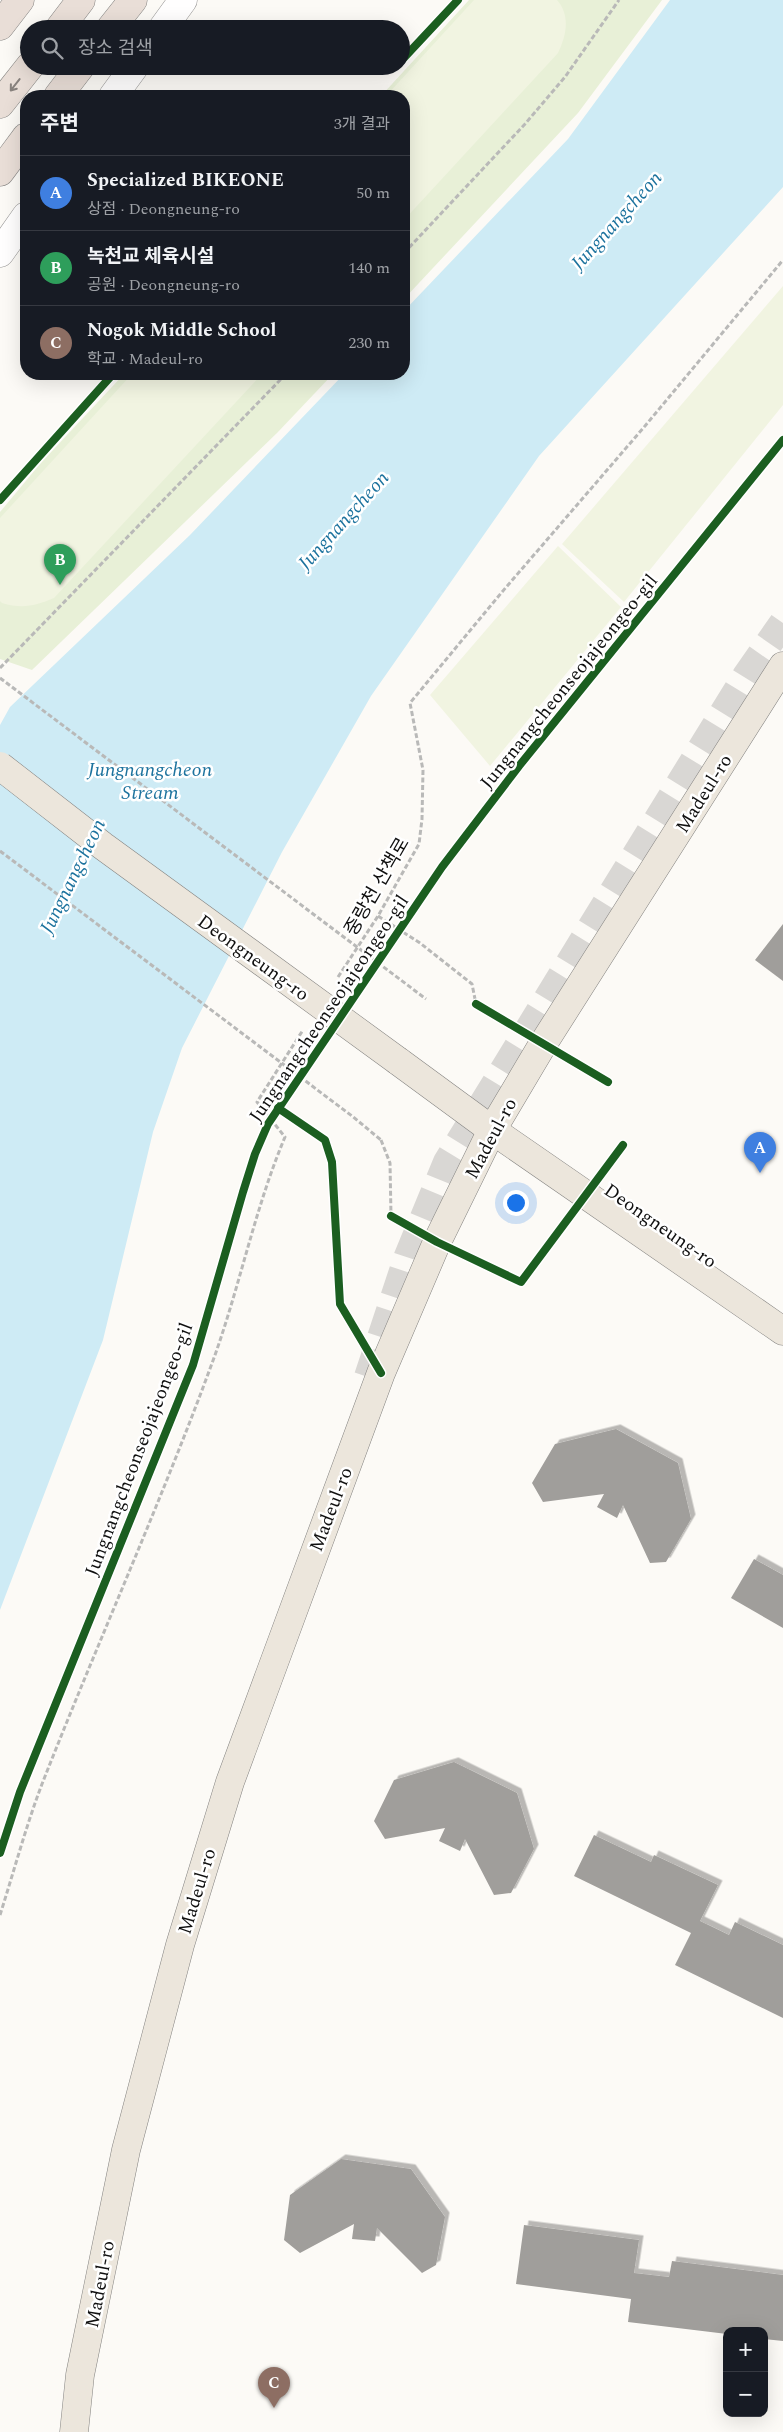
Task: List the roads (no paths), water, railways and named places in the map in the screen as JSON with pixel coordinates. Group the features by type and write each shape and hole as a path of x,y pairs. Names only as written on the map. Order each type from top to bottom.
{"highway":[{"path":"0,26 20,0"},
{"path":"66,20 81,0"},
{"path":"117,20 133,0"},
{"path":"0,104 23,75"},
{"path":"62,90 73,75"},
{"path":"0,172 20,145"}],"main road":[{"name":"Madeul-ro","path":"74,2432 80,2375 126,2150 180,1945 230,1782 381,1373 437,1242 492,1130 543,1044 783,666"},
{"name":"Deongneung-ro","path":"0,766 103,846 492,1130 783,1331"}],"lane":[{"path":"168,20 182,0"},
{"path":"117,90 128,75"},
{"path":"0,253 20,225"}],"water":[{"name":"Jungnangcheon Stream","path":"670,0 783,0 783,187 539,456 371,696 282,852 182,1048 153,1132 103,1340 0,1610 0,725 10,707 190,535 338,380 410,380 410,305 568,139"}],"tunnel":[{"path":"368,1377 408,1256 447,1162 746,676 783,623"}],"place":[{"name":"녹천교 체육시설","path":"60,585"},
{"name":"Specialized BIKEONE","path":"760,1173"},
{"name":"Nogok Middle School","path":"274,2408"}],"water label":[{"name":"Jungnangcheon","path":"616,220"},
{"name":"Jungnangcheon","path":"343,520"},
{"name":"Jungnangcheon","path":"72,876"}]}
